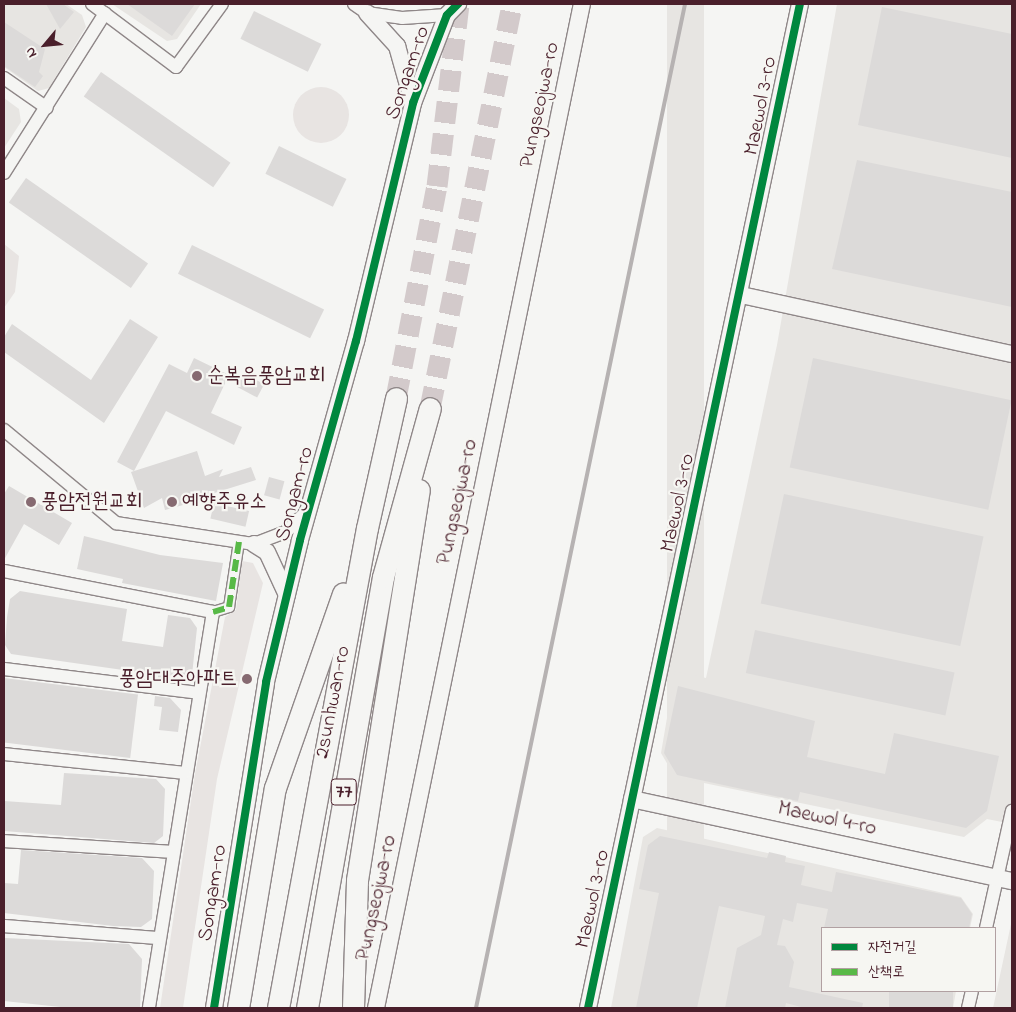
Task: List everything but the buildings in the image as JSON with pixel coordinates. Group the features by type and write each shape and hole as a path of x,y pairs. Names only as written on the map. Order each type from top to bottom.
{"highway":[{"name":"2sunhwan-ro","path":"278,1008 367,528 396,398"},
{"name":"2sunhwan-ro","path":"307,1008 383,577 430,408 357,880 353,1008"},
{"path":"238,1008 274,788 367,528"}],"street":[{"path":"92,4 176,67 222,4"},
{"name":"Pungseojwa-ro","path":"376,1008 582,4"},
{"name":"Maewol 3-ro","path":"588,1008 741,296 800,4"},
{"path":"360,8 402,18 452,9"},
{"path":"360,8 397,46 413,103"},
{"name":"Songam-ro","path":"214,1008 266,682 308,510 356,341 413,103 452,9"},
{"path":"4,173 47,108 105,13"},
{"path":"4,78 47,108"},
{"path":"741,296 1012,354"},
{"path":"5,434 116,523 246,543 267,552 287,595"},
{"path":"246,543 286,532 308,510"},
{"path":"4,572 213,612 229,607 246,543"},
{"path":"149,1008 184,772 213,612"},
{"path":"4,669 199,693"},
{"path":"4,754 184,772"},
{"name":"Maewol 4-ro","path":"632,799 1005,880"},
{"path":"986,927 1005,880 1012,812"},
{"path":"4,841 172,852"},
{"path":"4,926 158,938"},
{"path":"968,1008 972,992"}],"shaded area":[{"path":"4,4 66,4 82,15 86,27 49,88 38,91 4,67"},
{"path":"112,4 201,4 177,39 167,41"},
{"path":"667,4 704,4 704,1008 667,1008"},
{"path":"837,4 1012,4 1012,824 987,819 964,837 675,777 661,753 675,671 706,678 777,345"},
{"path":"321,87 336,92 344,100 349,115 344,130 336,138 321,143 306,138 298,130 293,115 298,100 306,92"},
{"path":"4,98 19,109 21,122 4,148"},
{"path":"4,244 19,256 15,292 4,308"},
{"path":"242,561 253,563 263,583 217,779 183,1008 160,1008 195,774 225,617 236,610"},
{"path":"657,828 961,897 973,914 970,927 821,927 821,992 956,992 953,1008 611,1008 643,837"},
{"path":"1011,924 1012,1008 993,1008"}],"tunnel":[{"path":"396,398 437,186 459,4"},
{"path":"430,408 512,4"}],"railway":[{"path":"476,1008 685,4"}],"marked path":[{"path":"213,612 229,607 239,542"}],"cycle path":[{"path":"214,1008 266,682 300,540 356,341 413,103 447,15 458,4"},
{"path":"588,1008 800,4"}],"place":[{"name":"순복음풍암교회","path":"197,376"},
{"name":"풍암전원교회","path":"31,502"},
{"name":"예향주유소","path":"172,502"},
{"name":"풍암대주아파트","path":"247,679"}]}
